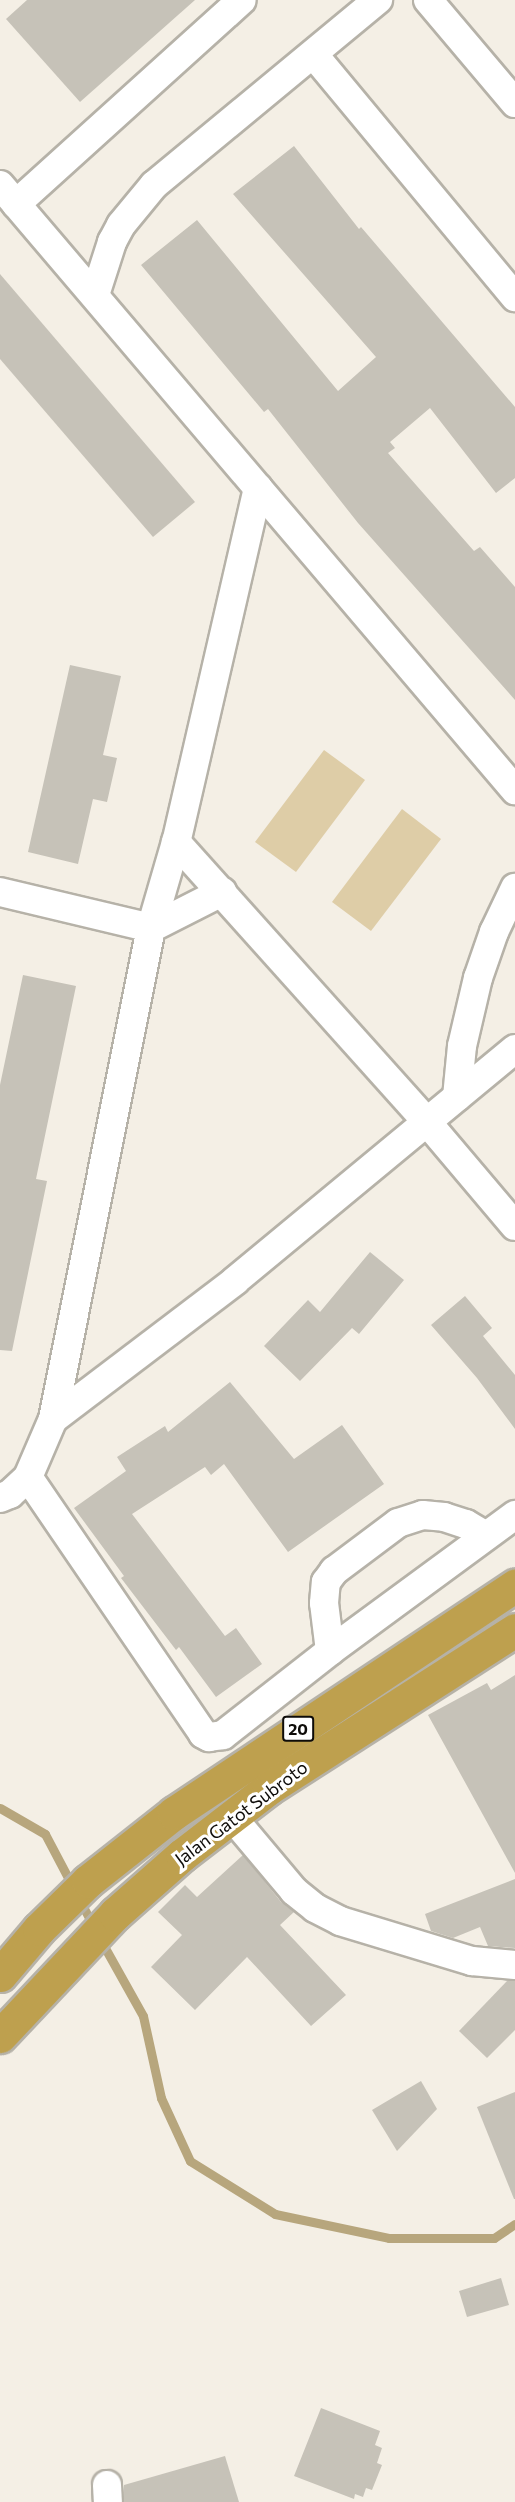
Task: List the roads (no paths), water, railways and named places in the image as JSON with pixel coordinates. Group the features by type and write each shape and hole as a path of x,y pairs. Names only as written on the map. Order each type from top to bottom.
{"highway":[{"name":"Jalan Gatot Subroto","path":"0,1976 39,1929 88,1881 174,1813 515,1586"},
{"name":"Jalan Gatot Subroto","path":"0,2036 114,1914 182,1855 269,1788 515,1630"}],"street":[{"path":"242,0 8,195 515,790"},
{"path":"95,295 112,242 135,207 154,185 378,0"},
{"path":"428,0 515,103"},
{"path":"314,55 515,297"},
{"path":"0,1498 10,1494 28,1477 52,1419 151,928 176,842 258,488"},
{"path":"176,842 427,1122 515,1226"},
{"path":"457,1097 462,1046 478,978 494,932 515,888"},
{"path":"0,892 151,928 222,892"},
{"path":"52,1419 235,1281 515,1049"},
{"path":"28,1477 203,1734 209,1737 223,1735 330,1651 515,1515"},
{"path":"330,1651 324,1603 326,1582 334,1571 389,1530 411,1517 423,1515 444,1517 466,1524 486,1536"},
{"path":"232,1816 294,1891 315,1908 340,1921 438,1952 513,1969"}],"waterway":[{"path":"0,1808 45,1834 73,1887"},
{"path":"79,1899 94,1927"},
{"path":"100,1939 143,2016 161,2098 190,2161 275,2214 389,2238 494,2238 515,2224"}]}
